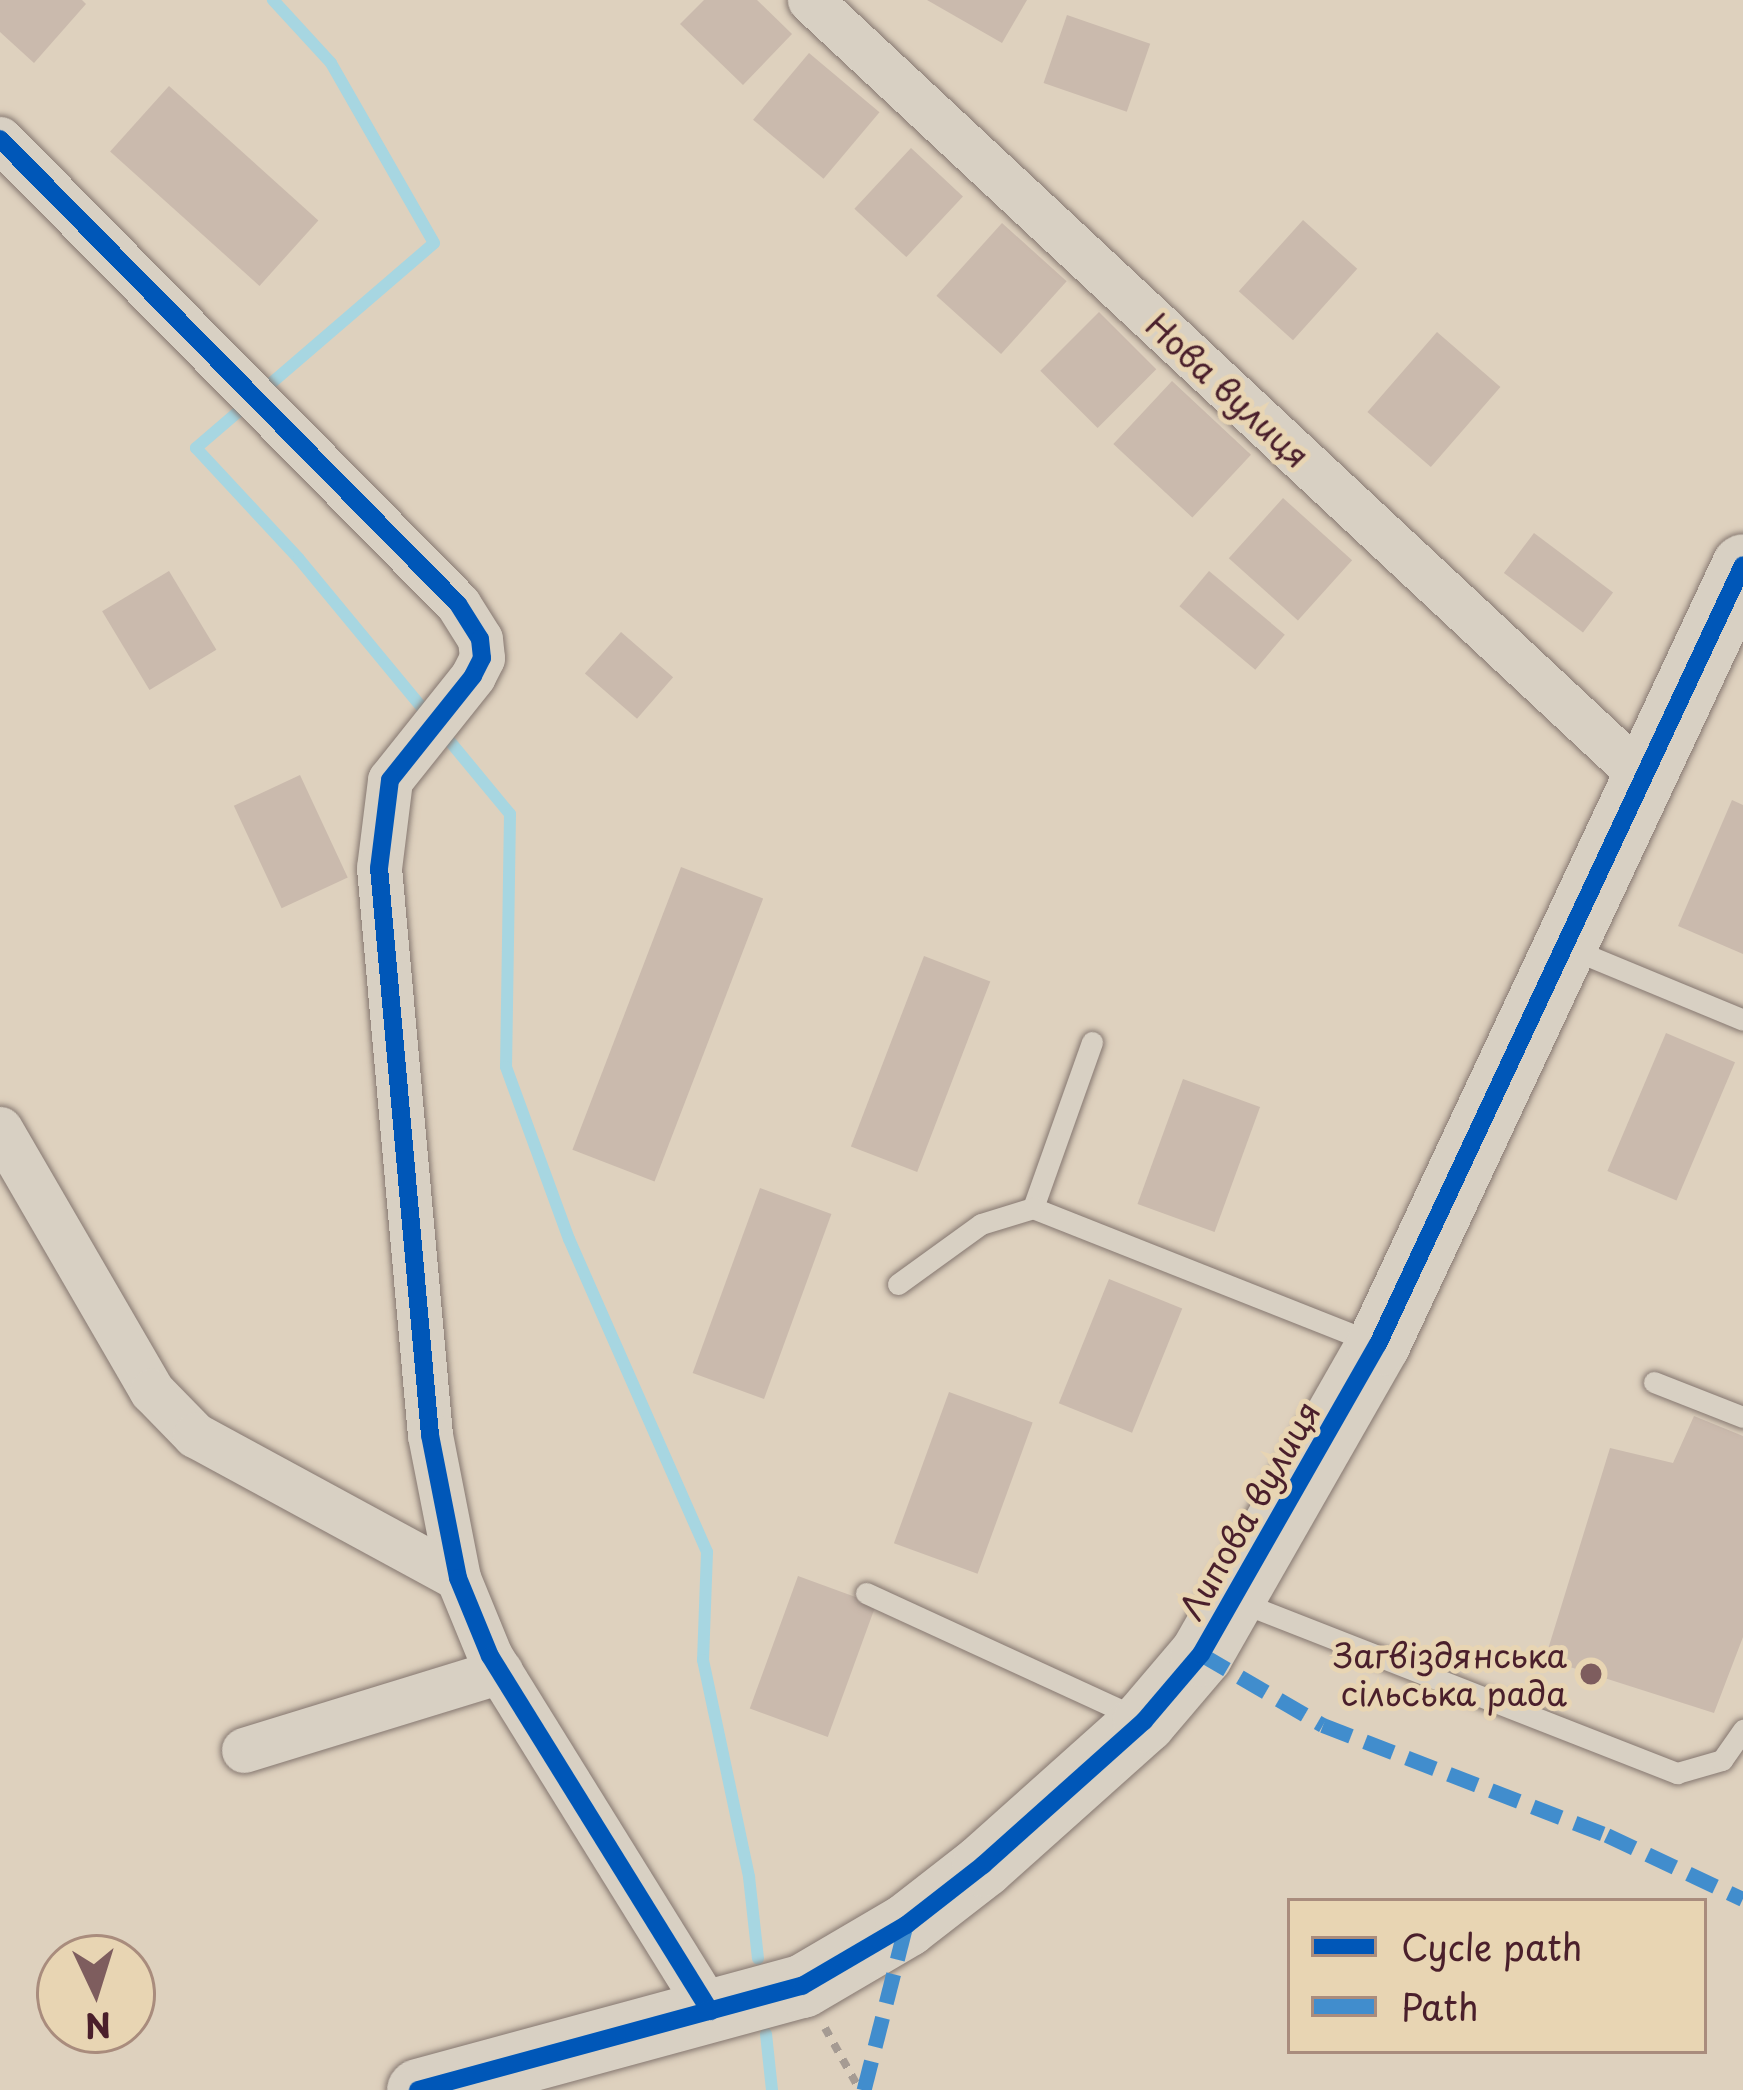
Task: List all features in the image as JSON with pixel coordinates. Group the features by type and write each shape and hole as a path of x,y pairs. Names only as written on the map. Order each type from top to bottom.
{"street":[{"name":"Нова вулиця","path":"810,0 1646,780"},
{"path":"0,139 458,604 480,639 482,658 473,676 390,779 379,868 430,1435 458,1578 500,1671 710,2011"},
{"name":"Липова вулиця","path":"418,2090 802,1986 921,1913 1144,1721 1201,1654 1378,1344 1561,944 1646,780 1743,565"},
{"path":"0,1130 152,1391 195,1435 458,1578"},
{"path":"244,1750 500,1671"}],"lane":[{"path":"1561,944 1743,1020"},
{"path":"1033,1208 1092,1042"},
{"path":"898,1284 981,1225 1033,1208 1378,1344"},
{"path":"1654,1382 1743,1417"},
{"path":"866,1593 1144,1721"},
{"path":"1234,1599 1677,1773 1722,1760 1743,1730"}],"path":[{"path":"802,1986 860,2090"}],"building":[{"path":"0,0 82,0 86,4 34,63 0,32"},
{"path":"704,0 757,0 792,34 743,85 680,24"},
{"path":"927,0 1027,0 1002,43"},
{"path":"1067,15 1150,44 1127,112 1044,83"},
{"path":"809,53 879,112 824,179 753,120"},
{"path":"169,86 318,220 259,286 110,151"},
{"path":"911,148 963,196 906,257 854,209"},
{"path":"1303,220 1357,269 1293,340 1239,291"},
{"path":"1002,223 1067,281 1001,354 936,296"},
{"path":"1099,312 1156,369 1098,428 1040,371"},
{"path":"1437,332 1500,387 1431,467 1367,412"},
{"path":"1172,381 1251,455 1192,518 1113,444"},
{"path":"1283,498 1352,560 1298,620 1229,558"},
{"path":"1534,533 1613,593 1583,633 1504,573"},
{"path":"169,571 216,650 150,690 102,611"},
{"path":"1209,571 1285,635 1255,670 1179,606"},
{"path":"621,632 673,677 637,719 585,674"},
{"path":"300,775 348,877 282,908 234,806"},
{"path":"1732,800 1743,805 1743,954 1678,926"},
{"path":"681,867 763,899 655,1181 572,1150"},
{"path":"924,956 990,981 917,1172 851,1146"},
{"path":"1666,1033 1735,1062 1676,1200 1607,1171"},
{"path":"1183,1079 1260,1107 1215,1232 1138,1204"},
{"path":"760,1188 831,1214 764,1399 693,1373"},
{"path":"1109,1279 1182,1309 1132,1433 1059,1403"},
{"path":"949,1392 1033,1422 978,1574 894,1543"},
{"path":"1694,1416 1743,1436 1743,1637 1714,1713 1545,1659 1610,1448 1673,1463"},
{"path":"798,1576 876,1604 828,1737 750,1708"}],"waterway":[{"path":"261,392 434,243 331,63 273,0"},
{"path":"246,405 196,448 299,559 510,814 506,1067 569,1239 707,1552 703,1660 749,1877 758,1959"},
{"path":"766,2034 772,2090"}],"marked path":[{"path":"1201,1654 1323,1725 1607,1835 1743,1899"},
{"path":"864,2090 906,1925"}],"cycle path":[{"path":"0,139 458,604 480,639 482,658 473,676 390,780 379,868 430,1435 458,1578 490,1656 710,2011"},
{"path":"418,2090 802,1986 906,1925 983,1865 1144,1721 1201,1654 1378,1344 1743,565"}],"place":[{"name":"Загвіздянська сільська рада","path":"1591,1674"}]}
